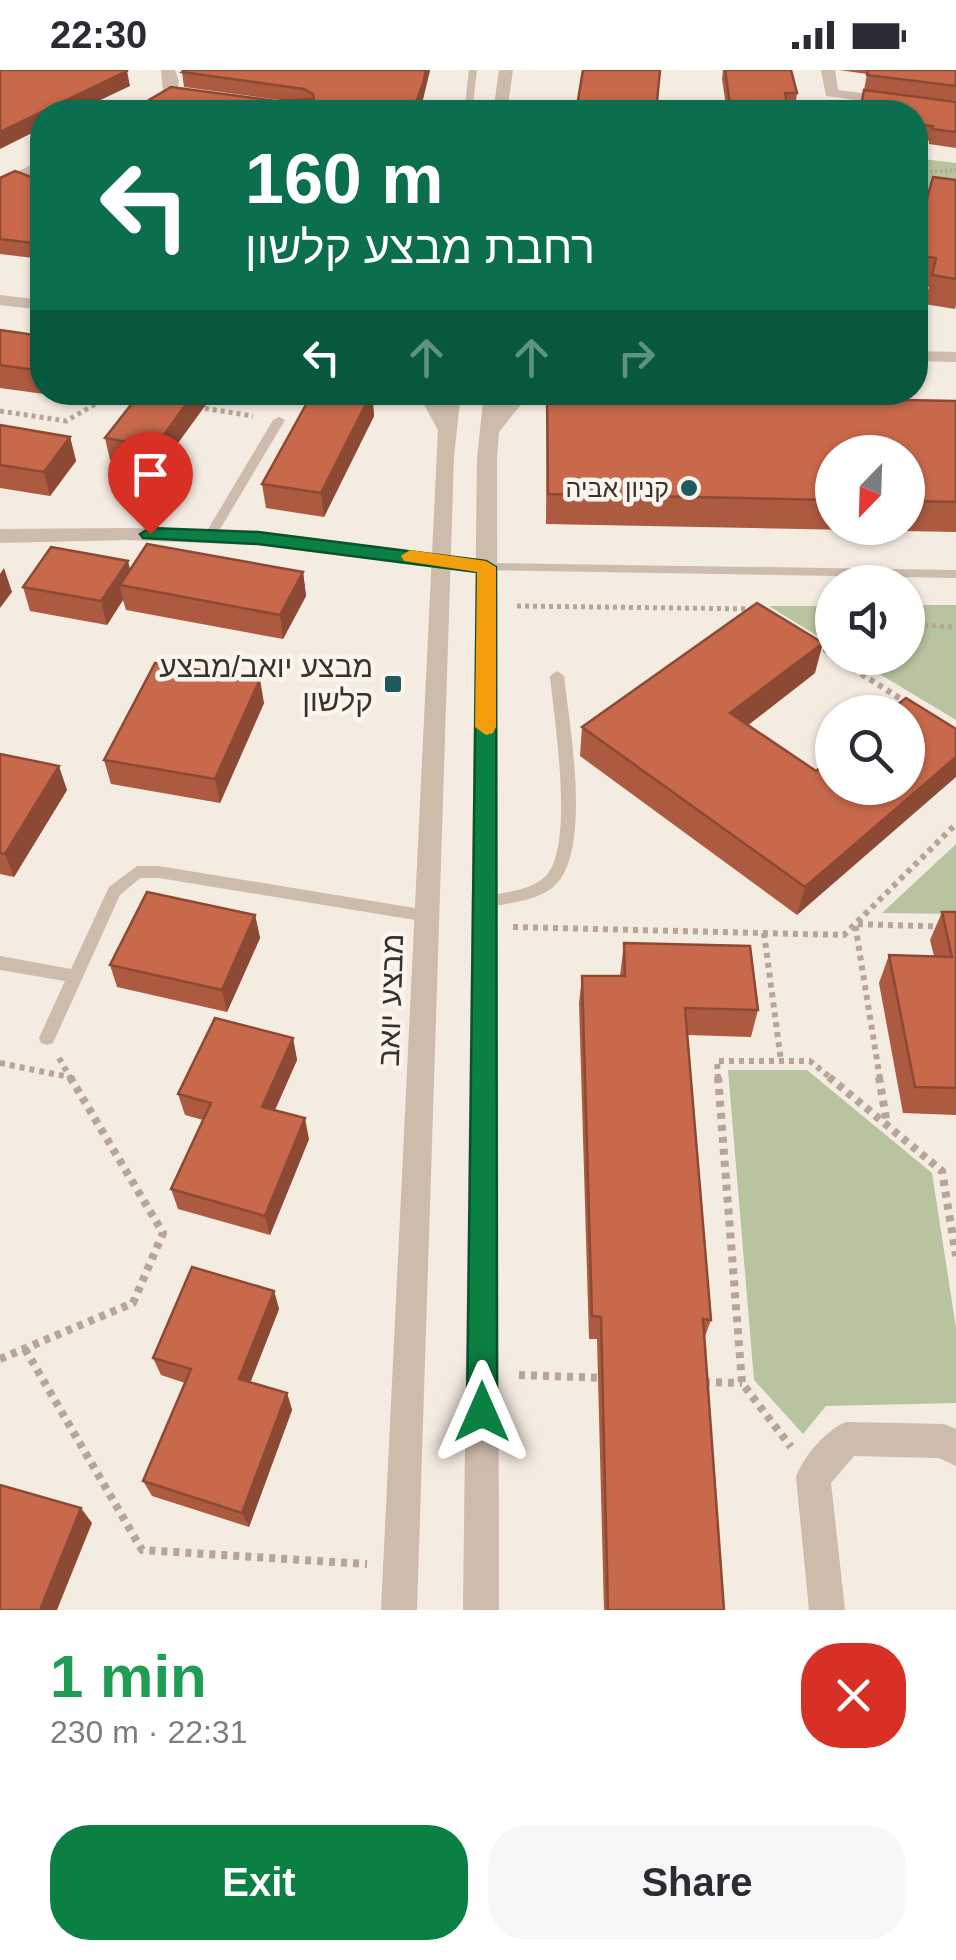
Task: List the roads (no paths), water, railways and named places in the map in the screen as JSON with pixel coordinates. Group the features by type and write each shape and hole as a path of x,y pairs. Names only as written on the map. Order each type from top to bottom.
{"street":[{"path":"168,70 172,81 170,93"},
{"path":"502,100 506,70"},
{"path":"516,100 520,70"},
{"path":"828,70 831,100"},
{"path":"159,100 170,93 189,96"},
{"path":"831,93 886,100"},
{"path":"928,105 956,109"},
{"path":"0,169 30,174"},
{"path":"0,187 30,170"},
{"path":"0,287 30,291"},
{"path":"0,300 30,304"},
{"path":"928,356 956,357"},
{"path":"928,370 956,370"},
{"path":"434,405 447,428"},
{"name":"מבצע יואב","path":"398,1610 440,560 450,405"},
{"path":"480,1610 486,567 492,405"},
{"path":"489,432 511,405"},
{"path":"0,536 210,536 312,544 486,567"},
{"path":"827,1610 813,1477 846,1440 944,1441 956,1449"}],"lane":[{"path":"470,100 474,70"},
{"path":"210,536 279,420"},
{"path":"486,567 956,574"},
{"path":"484,914 552,880 563,858 568,825 557,676"},
{"path":"47,1038 114,891 138,872 158,872 426,916"},
{"path":"0,963 75,976"}],"place":[{"name":"קניון אביה","path":"689,488"},
{"name":"מבצע יואב/מבצע קלשון","path":"393,684"}]}
